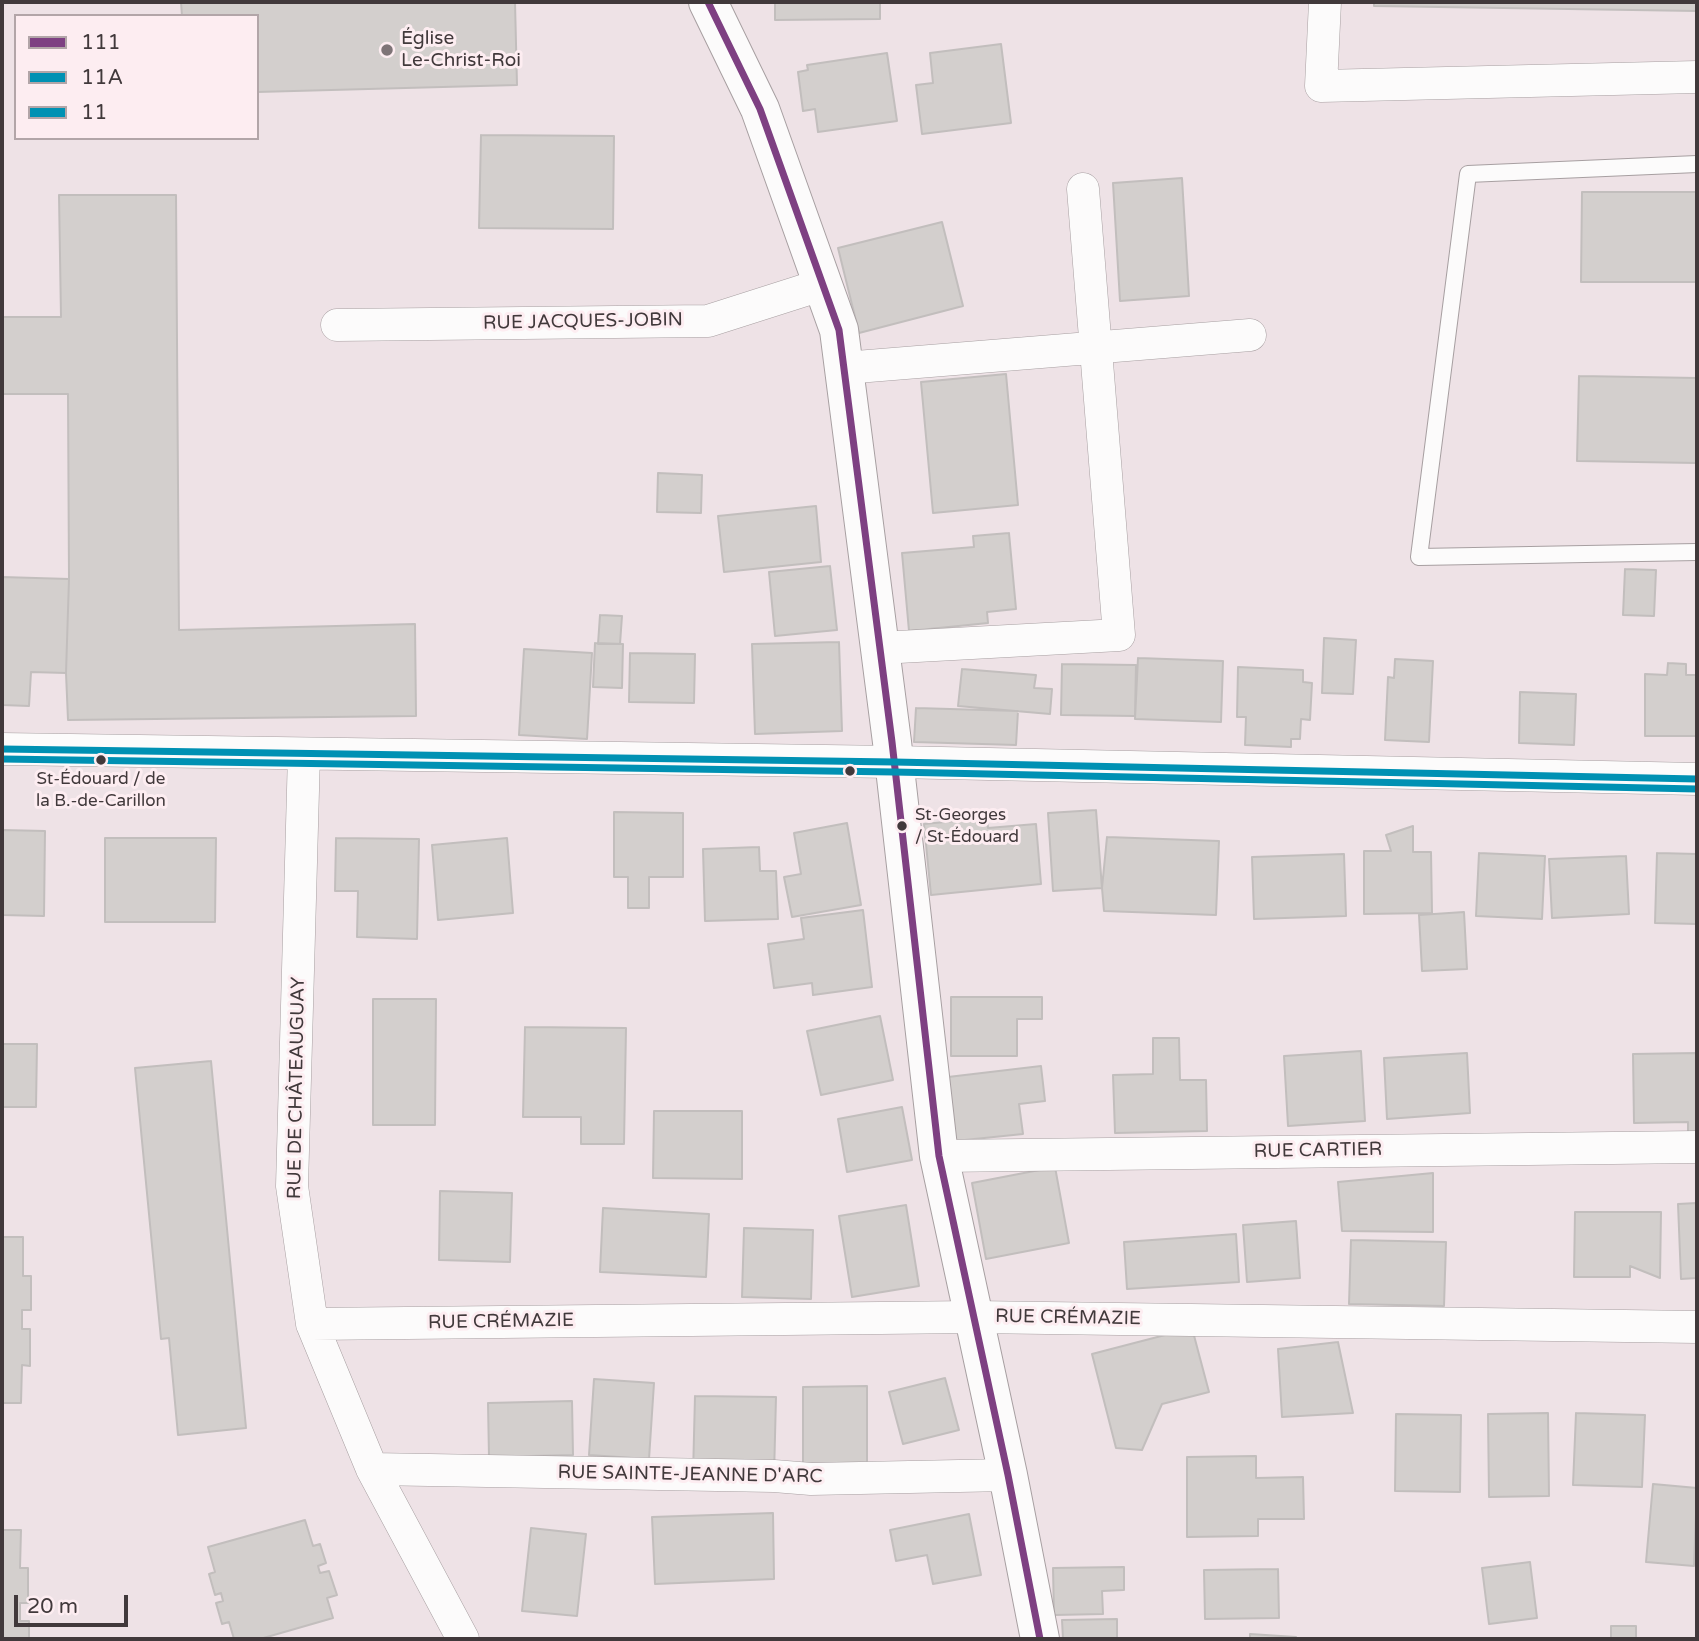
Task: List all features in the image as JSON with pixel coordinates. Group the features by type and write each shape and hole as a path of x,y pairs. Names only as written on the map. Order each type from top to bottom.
{"street":[{"path":"708,2 760,109 839,330 894,762 939,1156 1008,1475 1040,1639"},
{"path":"1325,2 1321,86 1697,77"},
{"path":"880,648 1119,635 1083,189"},
{"name":"RUE JACQUES-JOBIN","path":"337,325 708,321 824,284"},
{"path":"844,368 1250,335"},
{"path":"2,749 894,762 1697,779"},
{"name":"RUE DE CHÂTEAUGUAY","path":"304,754 292,1186 312,1324 372,1469 463,1639"},
{"name":"RUE CARTIER","path":"939,1156 1697,1147"},
{"name":"RUE CRÉMAZIE","path":"312,1324 974,1317 1697,1327"},
{"name":"RUE SAINTE-JEANNE D'ARC","path":"372,1469 774,1476 811,1479 1008,1475"}],"lane":[{"path":"1697,164 1468,174 1419,557 1697,552"}],"building":[{"name":"Église Le-Christ-Roi","path":"181,2 515,2 517,85 259,92 259,14 182,14"},
{"path":"775,2 880,2 880,19 775,20"},
{"path":"1374,2 1697,2 1697,11 1374,6"},
{"path":"1001,44 1011,123 922,134 916,85 933,83 930,53"},
{"path":"887,53 897,121 818,132 815,109 803,111 798,72 808,70 807,65"},
{"path":"481,135 614,136 613,229 479,228"},
{"path":"1182,178 1189,296 1120,301 1113,183"},
{"path":"1582,192 1697,192 1697,282 1581,282"},
{"path":"59,195 176,195 179,630 415,624 416,716 68,720 68,394 2,394 2,317 61,317"},
{"path":"942,222 963,306 859,333 838,248"},
{"path":"1006,374 1018,505 933,513 921,382"},
{"path":"1579,376 1697,378 1697,463 1577,461"},
{"path":"658,473 702,475 701,513 657,512"},
{"path":"816,506 821,562 724,572 718,516"},
{"path":"1009,533 1016,609 987,612 988,623 909,631 902,553 974,547 973,536"},
{"path":"830,566 837,630 775,636 769,572"},
{"path":"1625,569 1656,570 1654,616 1623,615"},
{"path":"2,577 69,579 66,673 31,672 29,706 2,705"},
{"path":"600,615 622,616 620,644 598,644"},
{"path":"1324,638 1356,640 1353,694 1322,693"},
{"path":"839,642 842,731 755,734 752,644"},
{"path":"595,643 623,644 622,688 593,687"},
{"path":"524,649 592,653 587,739 519,735"},
{"path":"630,653 695,654 694,703 629,702"},
{"path":"1138,658 1223,661 1221,722 1135,719"},
{"path":"1395,659 1433,661 1429,742 1385,740 1388,677 1394,678"},
{"path":"1668,663 1686,664 1686,675 1697,675 1697,736 1645,736 1645,674 1667,675"},
{"path":"1062,664 1136,665 1135,716 1061,715"},
{"path":"1238,667 1303,670 1303,682 1312,683 1310,720 1301,719 1300,739 1291,739 1291,747 1245,745 1246,717 1237,717"},
{"path":"962,669 1036,675 1034,688 1052,689 1050,714 958,706"},
{"path":"1520,692 1576,694 1574,745 1519,743"},
{"path":"916,708 1018,711 1016,745 914,742"},
{"path":"1096,810 1102,888 1053,891 1048,813"},
{"path":"614,812 683,813 683,877 649,877 649,908 628,908 628,877 614,877"},
{"path":"987,818 988,828 1036,824 1041,884 931,895 924,824"},
{"path":"847,823 861,905 792,917 784,877 801,874 794,833"},
{"path":"1413,826 1413,852 1431,852 1432,913 1364,914 1364,851 1391,851 1386,835"},
{"path":"2,830 45,831 44,916 2,915"},
{"path":"1107,837 1219,841 1216,915 1104,911 1102,888"},
{"path":"105,838 216,838 215,922 105,922"},
{"path":"336,838 419,839 417,939 357,937 358,891 335,891"},
{"path":"507,838 513,913 438,920 432,845"},
{"path":"759,847 760,871 776,871 778,919 705,921 703,849"},
{"path":"1479,853 1545,856 1542,919 1476,916"},
{"path":"1657,853 1697,854 1697,924 1655,923"},
{"path":"1344,854 1346,916 1254,919 1252,857"},
{"path":"1626,856 1629,914 1552,918 1549,859"},
{"path":"863,910 872,987 813,995 812,983 774,988 768,944 804,939 801,918"},
{"path":"1464,912 1467,969 1422,971 1419,915"},
{"path":"951,997 1042,997 1042,1019 1017,1019 1017,1056 951,1056"},
{"path":"373,999 436,999 435,1125 373,1125"},
{"path":"880,1016 893,1080 821,1095 807,1031"},
{"path":"525,1027 626,1028 624,1144 581,1144 581,1117 523,1117"},
{"path":"1153,1038 1179,1038 1180,1080 1206,1080 1207,1131 1115,1133 1113,1075 1153,1074"},
{"path":"2,1044 37,1044 36,1107 2,1107"},
{"path":"1361,1051 1365,1121 1288,1126 1284,1056"},
{"path":"1467,1053 1470,1113 1387,1119 1384,1058"},
{"path":"1697,1053 1697,1147 1688,1147 1688,1122 1634,1123 1633,1054"},
{"path":"211,1061 246,1428 178,1435 169,1338 161,1339 135,1068"},
{"path":"1041,1066 1045,1101 1019,1104 1023,1134 955,1141 948,1077"},
{"path":"902,1107 912,1160 847,1172 838,1119"},
{"path":"654,1111 742,1111 742,1179 653,1178"},
{"path":"1055,1167 1069,1243 986,1259 972,1183"},
{"path":"1433,1173 1433,1232 1342,1231 1338,1182"},
{"path":"440,1191 512,1193 510,1262 439,1260"},
{"path":"1697,1203 1697,1278 1681,1279 1678,1204"},
{"path":"906,1205 919,1286 852,1297 839,1216"},
{"path":"603,1208 709,1214 706,1277 600,1272"},
{"path":"1575,1212 1661,1212 1660,1278 1630,1266 1630,1277 1574,1277"},
{"path":"1296,1221 1300,1278 1247,1282 1243,1225"},
{"path":"744,1228 813,1230 811,1299 742,1297"},
{"path":"1236,1234 1239,1282 1127,1289 1124,1242"},
{"path":"2,1237 23,1237 23,1276 31,1276 31,1310 22,1310 22,1329 30,1329 30,1366 22,1365 21,1403 2,1403"},
{"path":"1351,1240 1446,1242 1444,1306 1349,1304"},
{"path":"1192,1328 1209,1392 1162,1404 1142,1450 1116,1448 1092,1354"},
{"path":"1338,1342 1353,1413 1282,1417 1278,1349"},
{"path":"945,1378 959,1430 903,1444 889,1392"},
{"path":"594,1379 654,1383 649,1459 589,1455"},
{"path":"867,1386 867,1463 803,1464 803,1387"},
{"path":"695,1396 776,1397 774,1476 693,1475"},
{"path":"572,1401 573,1455 489,1457 488,1403"},
{"path":"1548,1413 1549,1496 1489,1497 1488,1414"},
{"path":"1576,1413 1645,1415 1642,1487 1573,1485"},
{"path":"1396,1414 1461,1415 1460,1492 1395,1491"},
{"path":"1256,1456 1256,1478 1303,1477 1304,1519 1258,1519 1258,1536 1187,1537 1187,1457"},
{"path":"1653,1484 1697,1488 1694,1566 1646,1562"},
{"path":"773,1513 774,1579 655,1584 652,1517"},
{"path":"969,1514 981,1575 933,1584 927,1555 896,1561 890,1530"},
{"path":"305,1520 313,1546 320,1544 326,1563 318,1566 320,1573 329,1571 337,1595 327,1598 333,1618 260,1639 234,1639 229,1622 222,1624 216,1603 223,1601 221,1593 215,1595 209,1574 215,1572 208,1547"},
{"path":"531,1528 586,1534 577,1616 522,1611"},
{"path":"2,1530 21,1530 20,1568 28,1568 28,1603 20,1603 20,1621 29,1621 29,1639 2,1639"},
{"path":"1530,1562 1537,1618 1489,1624 1482,1568"},
{"path":"1124,1567 1124,1590 1102,1591 1103,1614 1054,1615 1053,1568"},
{"path":"1278,1569 1279,1618 1205,1619 1204,1570"},
{"path":"1117,1619 1117,1639 1063,1639 1062,1620"},
{"path":"1611,1626 1636,1626 1636,1639 1611,1639"},
{"path":"1250,1634 1296,1637 1250,1639"}],"transit line":[{"name":"111","path":"708,2 760,109 839,330 892,742 939,1156 1008,1475 1040,1639"},
{"name":"11A","path":"2,749 894,762 1697,779"},
{"name":"11","path":"2,759 894,772 1697,789"}],"place":[{"name":"Église Le-Christ-Roi","path":"387,50"},
{"name":"St-Édouard / de la B.-de-Carillon","path":"101,760"},
{"name":"St-Georges / St-Édouard","path":"902,826"}]}
